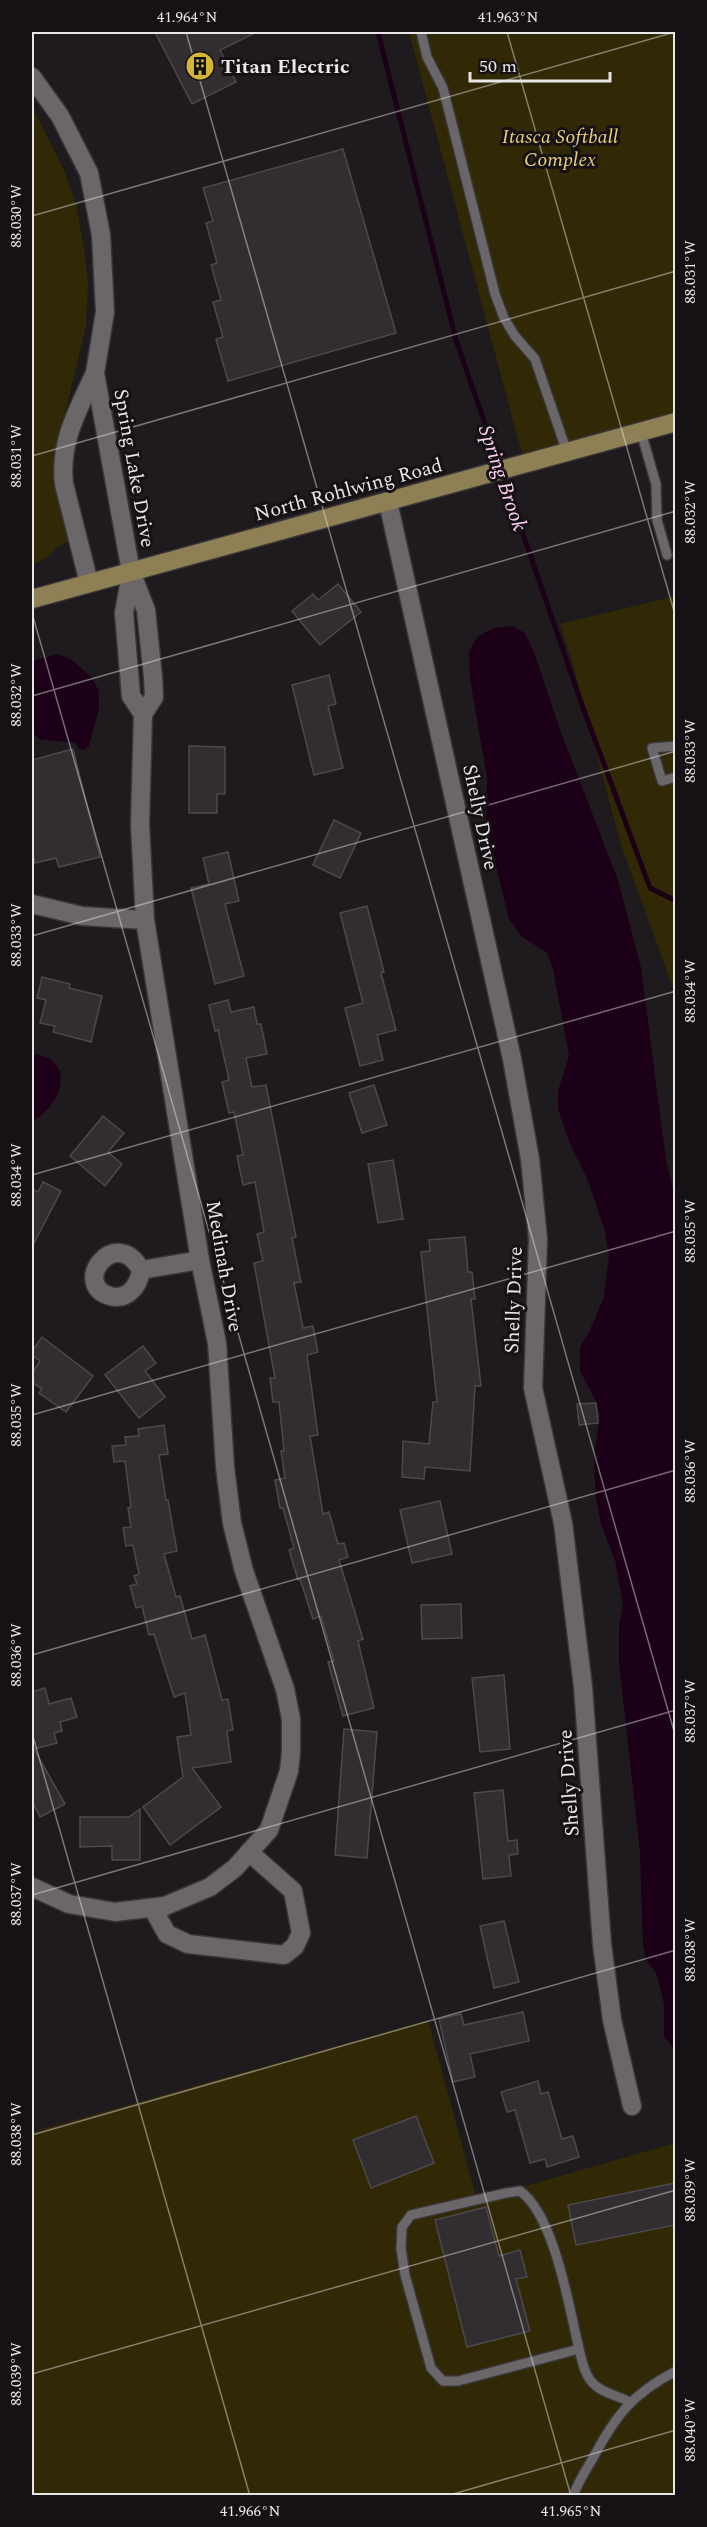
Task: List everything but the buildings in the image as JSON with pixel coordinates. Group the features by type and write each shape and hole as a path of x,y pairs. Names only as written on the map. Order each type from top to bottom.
{"main road":[{"name":"North Rohlwing Road","path":"32,599 675,422"}],"street":[{"name":"Spring Lake Drive","path":"32,77 60,116 89,173 101,235 105,312 95,373 67,436 62,468 89,583"},
{"name":"Spring Lake Drive","path":"95,373 132,572"},
{"name":"Shelly Drive","path":"388,502 512,1059 530,1159 538,1239 533,1388 563,1523 591,1766 602,1944 612,2020 632,2106"},
{"name":"Medinah Drive","path":"32,1887 83,1908 115,1912 153,1909 180,1901 210,1887 235,1868 269,1830 289,1771 291,1719 285,1689 244,1571 232,1523 225,1467 217,1343 200,1260 145,920 140,824 142,714 131,696 124,613 132,572"},
{"path":"32,904 82,916 145,920"},
{"path":"141,1270 200,1260"},
{"path":"153,1909 166,1934 188,1944 285,1955 295,1947 301,1933 293,1891 249,1852"}],"lane":[{"path":"421,32 427,57 443,88 495,294 504,318 515,336 535,359 567,452"},
{"path":"641,432 656,484 657,520 667,555"},
{"path":"675,746 652,748 662,781 675,777"},
{"path":"579,2349 458,2381 443,2381 431,2368 405,2275 401,2249 402,2227 411,2215 506,2193 520,2191 531,2199 556,2252 584,2368 596,2386 630,2402"},
{"path":"573,2496 612,2422 650,2384 675,2371"}],"green space":[{"name":"Itasca Softball Complex","path":"409,32 675,32 675,417 523,458"},
{"path":"32,106 64,170 76,204 88,284 86,326 56,451 74,539 32,565"},
{"path":"675,596 675,993 621,845 560,624"},
{"path":"428,2020 477,2200 675,2143 675,2495 32,2496 32,2132"}],"shaded area":[{"path":"512,626 525,633 535,655 560,730 618,880 641,968 666,1160 675,1198 675,2050 664,2037 664,2004 657,1975 646,1959 643,1945 640,1852 619,1663 619,1627 623,1605 615,1560 601,1525 596,1498 594,1459 600,1416 596,1401 580,1371 580,1347 604,1297 609,1257 605,1231 588,1181 569,1141 558,1109 558,1091 569,1056 553,968 547,953 521,936 509,919 486,825 487,777 470,679 469,652 477,637 495,628"},
{"path":"58,654 72,660 92,678 99,691 99,708 89,746 85,750 79,749 75,743 40,739 32,733 32,661"},
{"path":"32,1054 46,1057 55,1064 60,1073 60,1083 51,1105 32,1121"}],"waterway":[{"name":"Spring Brook","path":"378,32 456,340 582,705 650,888 676,901"}],"place":[{"name":"Titan Electric","path":"200,66"}]}
